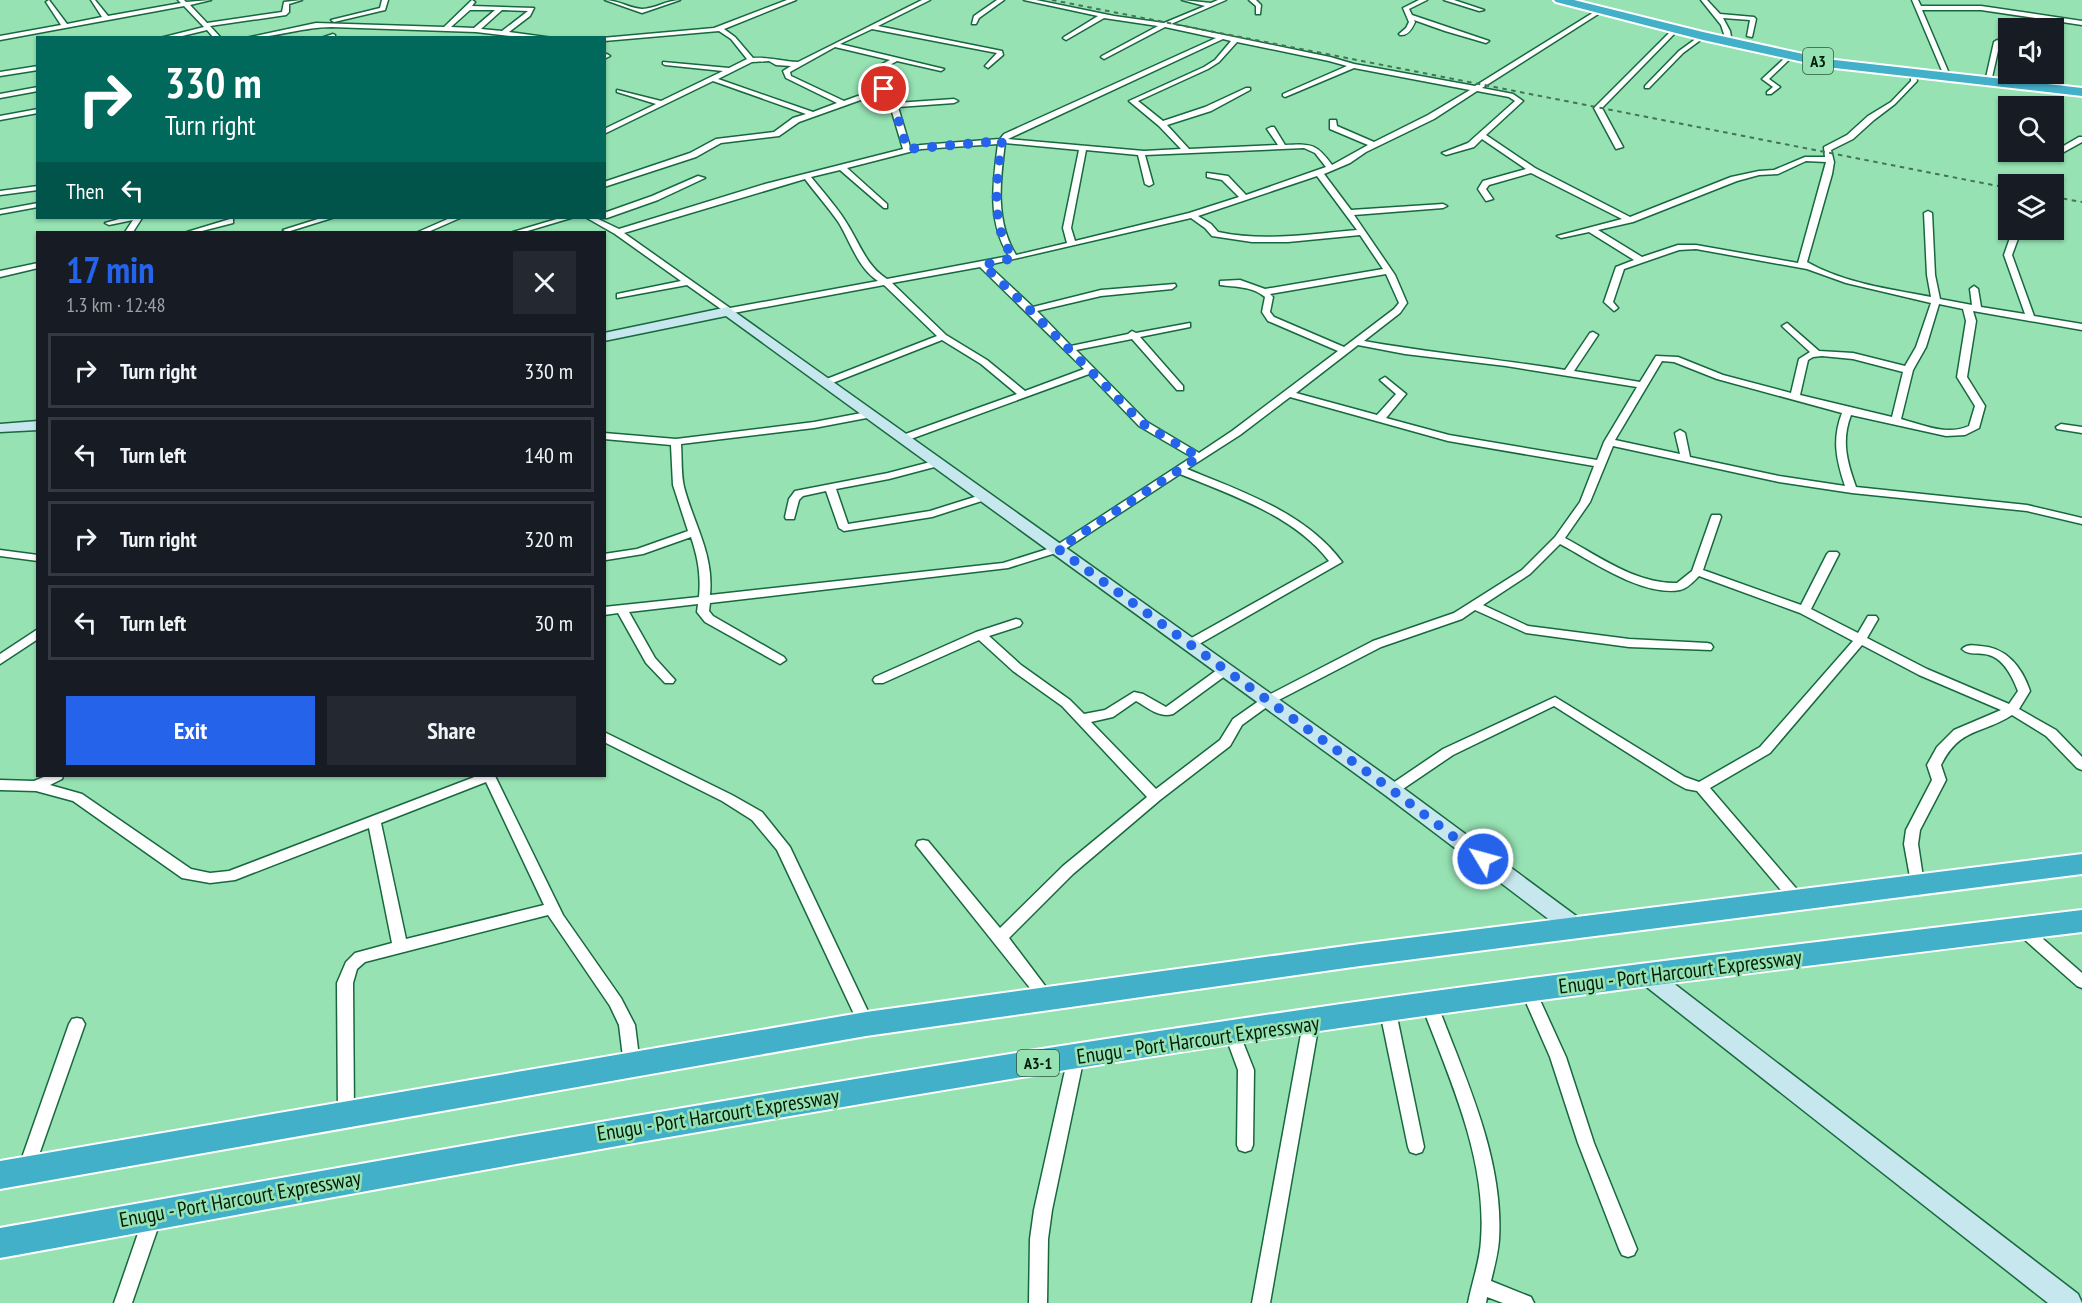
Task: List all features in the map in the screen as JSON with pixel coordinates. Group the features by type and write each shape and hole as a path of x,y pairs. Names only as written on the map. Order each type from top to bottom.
{"highway":[{"name":"A3","path":"1560,0 1583,2 1600,10 1790,56 1913,74 2082,92"},
{"path":"13,1173 866,1024 1575,927 2082,864"},
{"name":"Enugu - Port Harcourt Expressway","path":"0,1243 641,1127 1232,1032 1311,1023 1647,975 2082,921"}],"main road":[{"path":"606,336 728,310 1392,790 1575,927"},
{"path":"0,428 36,425"},
{"path":"1647,975 2069,1303"}],"street":[{"path":"0,38 64,26 99,23 106,18 183,2 208,0"},
{"path":"170,36 207,26 284,14 286,3 299,0"},
{"path":"259,36 380,11 384,8 386,0"},
{"path":"432,36 475,0"},
{"path":"608,0 642,11 677,0"},
{"path":"606,39 722,29 793,0"},
{"path":"843,103 788,76 786,71 927,0"},
{"path":"974,23 976,18 1001,0"},
{"path":"1027,0 1324,57 1353,66 1511,95 1519,101 1471,145 1446,153"},
{"path":"1185,0 1211,5"},
{"path":"1104,57 1223,0"},
{"path":"1252,0 1259,6 1258,13"},
{"path":"1402,34 1409,29 1412,22 1406,8 1424,0"},
{"path":"1447,0 1481,10"},
{"path":"1704,0 1729,36 1729,42"},
{"path":"1915,0 1948,78"},
{"path":"93,1 106,18"},
{"path":"49,2 64,26"},
{"path":"183,2 216,36"},
{"path":"468,8 532,9 528,15 504,32"},
{"path":"476,30 501,8"},
{"path":"1920,8 1981,8 2082,23"},
{"path":"599,219 728,310 983,265 1192,215 1331,169 1431,117 1600,10"},
{"path":"1066,38 1102,16"},
{"path":"1410,16 1440,28 1486,41"},
{"path":"1716,16 1754,19 1750,36"},
{"path":"316,25 442,28 504,32 522,36"},
{"path":"385,36 394,26"},
{"path":"872,27 1000,52 1001,54 988,66"},
{"path":"722,29 750,56 750,60"},
{"path":"1619,147 1598,108 1676,29"},
{"path":"1647,87 1681,52 1703,36"},
{"path":"1014,258 1004,243 995,192 1002,141 1011,134 1221,38"},
{"path":"1187,151 1162,124 1133,101 1206,68 1217,61 1235,40"},
{"path":"1988,82 1997,42"},
{"path":"834,45 942,69"},
{"path":"1769,93 1777,87 1765,79 1790,56"},
{"path":"606,131 750,60 771,59 776,63 798,64"},
{"path":"894,60 874,70 894,105 907,149"},
{"path":"665,63 729,70"},
{"path":"1285,95 1353,66"},
{"path":"0,74 36,68"},
{"path":"1805,267 1802,263 1828,174 1827,149 1850,137 1871,118 1893,103 1914,81 1913,74"},
{"path":"712,79 812,114"},
{"path":"0,96 36,89"},
{"path":"606,184 693,155 719,141 776,134 787,124 884,89"},
{"path":"1162,124 1208,109 1248,89"},
{"path":"619,91 663,104"},
{"path":"894,105 954,101"},
{"path":"0,118 36,111"},
{"path":"1333,122 1333,127 1374,145"},
{"path":"606,124 615,127"},
{"path":"1271,129 1283,147"},
{"path":"1483,136 1532,170 1630,220"},
{"path":"2064,149 2082,139"},
{"path":"606,231 907,149 1002,141 1141,153 1305,146 1318,151 1331,169"},
{"path":"1072,244 1067,228 1083,148"},
{"path":"1141,153 1149,184"},
{"path":"1561,236 1630,220 1734,179 1756,173 1775,172 1805,159 1829,159"},
{"path":"842,168 884,206"},
{"path":"1489,199 1482,189 1486,183 1532,170"},
{"path":"606,611 703,602 1004,566 1058,549 1180,470 1290,394 1397,311 1402,303 1401,293 1319,173"},
{"path":"1210,175 1225,178 1245,198"},
{"path":"807,177 842,222 873,274 887,282 943,337 984,362 1024,395"},
{"path":"606,215 655,198 701,178"},
{"path":"0,193 36,188"},
{"path":"0,212 36,205"},
{"path":"1348,213 1443,206"},
{"path":"1896,421 1908,370 1921,346 1936,300 1931,275 1928,213"},
{"path":"1192,215 1215,234 1250,241 1284,241 1361,232"},
{"path":"109,223 127,219"},
{"path":"194,231 231,219"},
{"path":"287,230 325,219"},
{"path":"424,231 454,219"},
{"path":"521,231 563,219"},
{"path":"1592,230 1639,259"},
{"path":"2013,240 2008,255 2030,317"},
{"path":"1614,308 1608,302 1617,270 1624,264 1688,246 1805,267 1854,283 2082,327"},
{"path":"0,274 36,265"},
{"path":"983,265 1143,424 1199,457"},
{"path":"1264,292 1387,271"},
{"path":"620,296 690,282"},
{"path":"1223,282 1240,283 1264,292 1269,297 1266,312 1271,319 1345,351"},
{"path":"1030,310 1101,293 1172,286"},
{"path":"1000,938 1068,870 1155,797 1225,743 1237,722 1267,701 1377,644 1458,616 1526,572 1559,539 1584,502 1609,442 1654,362 1659,358 1666,357 1720,377 1848,411 1949,433 1968,432 1974,428 1980,406 1962,377 1974,289"},
{"path":"1069,349 1132,334 1187,325"},
{"path":"1787,326 1815,352"},
{"path":"1132,334 1180,388"},
{"path":"1567,374 1593,335"},
{"path":"827,382 943,337"},
{"path":"1357,342 1641,385"},
{"path":"1794,398 1804,360 1807,355 1815,352 1836,353 1908,370"},
{"path":"904,438 1088,370"},
{"path":"1379,419 1401,394 1385,380"},
{"path":"1290,394 1448,438 1601,464"},
{"path":"1848,411 1839,435 1838,449 1852,490"},
{"path":"606,436 676,442 814,425 872,414"},
{"path":"2061,427 2082,430"},
{"path":"1680,433 1686,460"},
{"path":"676,442 678,485 704,560 706,580 703,612 709,619 780,660"},
{"path":"1609,442 1779,479 1852,490 2027,508 2082,521"},
{"path":"790,517 794,499 799,493 889,476 938,463"},
{"path":"1180,470 1254,500 1316,540 1336,562 1190,644"},
{"path":"830,486 844,528 932,514 984,496"},
{"path":"1559,539 1623,573 1656,586 1680,587 1696,572 1716,517"},
{"path":"606,557 639,552 693,533"},
{"path":"0,553 36,558"},
{"path":"1804,610 1833,554"},
{"path":"1696,572 1804,610 1923,672 2012,710 2051,734 2082,765"},
{"path":"1476,606 1526,629 1629,643 1707,647"},
{"path":"622,610 650,660 669,680"},
{"path":"1392,790 1448,752 1556,701 1680,780 1691,786 1701,787 1765,750 1861,639 1872,619"},
{"path":"879,680 980,635 1016,623"},
{"path":"0,660 36,634"},
{"path":"980,635 1017,668 1066,703 1155,797"},
{"path":"1917,884 1911,844 1913,830 1939,780 1934,765 1945,743 1960,732 2012,710 2024,691 2022,684 2003,658 1994,652 1968,650"},
{"path":"1081,719 1109,714 1137,696 1161,712 1169,711 1225,670"},
{"path":"606,737 727,798 757,816 783,847 866,1024"},
{"path":"36,786 55,777"},
{"path":"0,785 36,786 77,797 188,873 210,878 230,876 486,777"},
{"path":"489,777 553,908 616,1002 627,1025 633,1065"},
{"path":"1701,787 1796,898"},
{"path":"374,820 400,947"},
{"path":"923,845 1047,999"},
{"path":"346,1114 346,975 360,957 553,908"},
{"path":"2021,928 2082,982"},
{"path":"1529,991 1558,1057 1586,1143 1628,1249"},
{"path":"1430,1006 1481,1152 1489,1197 1490,1239 1479,1295 1525,1303"},
{"path":"1388,1012 1416,1147"},
{"path":"1262,1303 1311,1023"},
{"path":"13,1173 77,1024"},
{"path":"1232,1032 1246,1070 1245,1145"},
{"path":"1038,1303 1039,1239 1043,1210 1076,1057"},
{"path":"123,1303 154,1215"}],"railway":[{"path":"1052,0 1998,186"},
{"path":"2064,199 2082,202"}],"route":[{"path":"884,89 894,105 907,149 1002,141 995,192 1004,243 1014,258 983,265 1143,424 1199,457 1058,549 1392,790 1483,859"}]}
